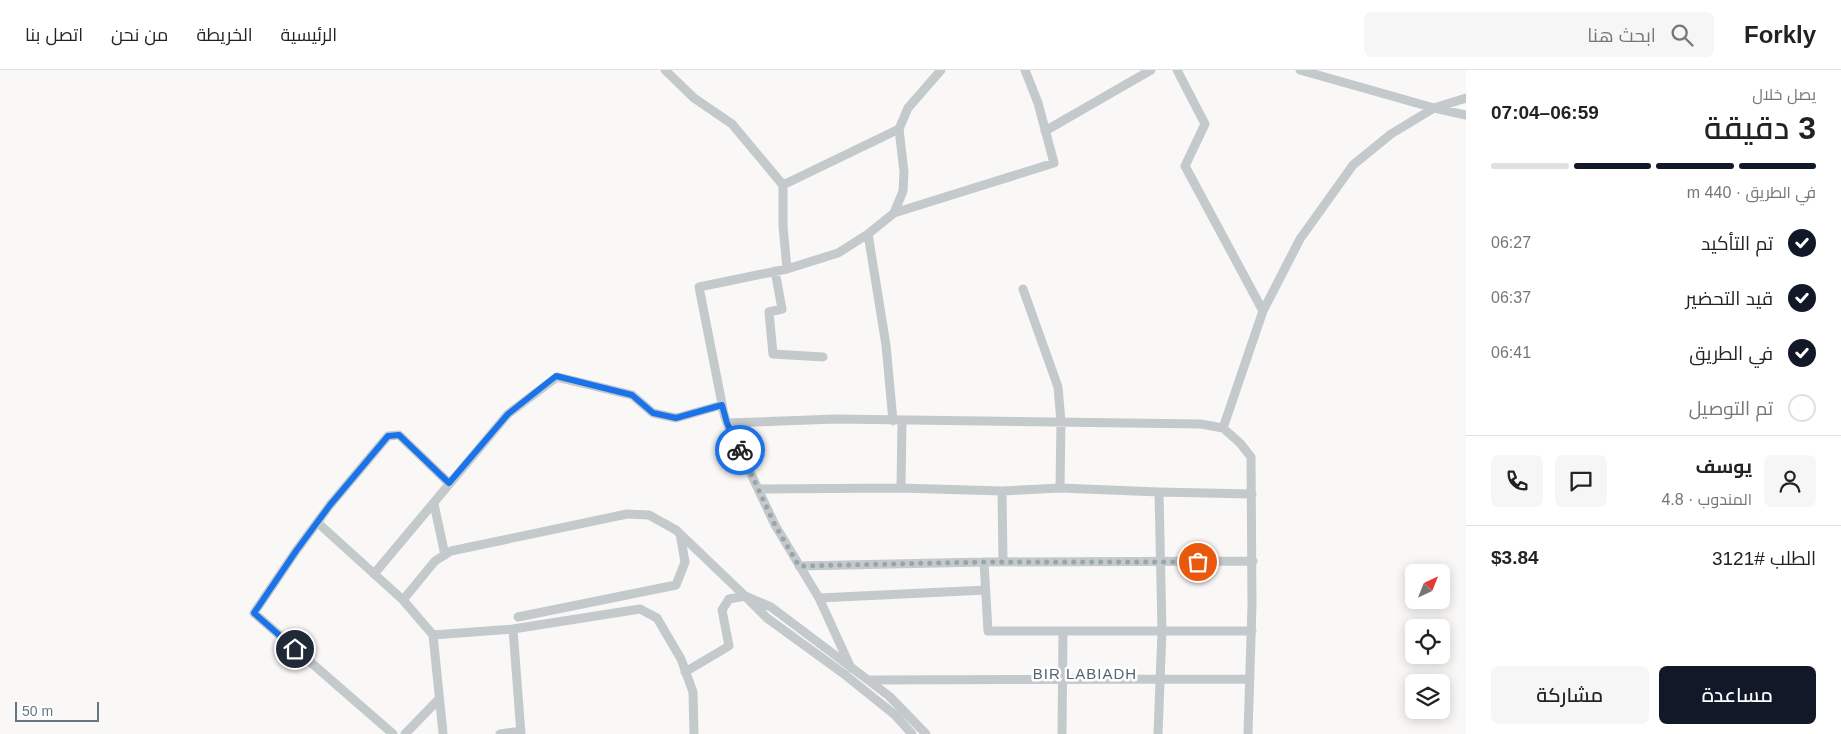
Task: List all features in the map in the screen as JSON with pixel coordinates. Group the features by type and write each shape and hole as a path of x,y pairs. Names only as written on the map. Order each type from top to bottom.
{"street":[{"path":"665,70 694,98 732,124 783,185 783,226 788,269"},
{"path":"894,213 903,191 904,172 899,129 908,108 941,70"},
{"path":"850,668 819,598 775,525 727,423 699,287 788,269 838,252 868,234 894,213 1054,163 1038,103 1024,70"},
{"path":"1045,131 1151,70"},
{"path":"1177,70 1205,124 1186,166 1263,311"},
{"path":"1300,70 1434,108 1466,115"},
{"path":"1223,428 1263,311 1300,238 1353,165 1391,134 1434,108 1466,98"},
{"path":"783,185 899,129"},
{"path":"868,234 898,421 901,488"},
{"path":"775,271 782,309 769,312 772,354 823,357"},
{"path":"1023,289 1058,387 1061,422 1060,488"},
{"path":"374,574 508,414 556,376 632,395 653,413 676,418 722,405"},
{"path":"727,423 836,419 1201,424 1223,428 1240,443 1251,457 1253,561 1248,734"},
{"path":"393,734 254,613 330,505 388,436 399,435 449,483"},
{"path":"759,490 901,488 1002,491 1060,488 1252,494"},
{"path":"1002,491 1003,562"},
{"path":"1158,734 1162,631 1160,492"},
{"path":"434,504 445,554"},
{"path":"403,600 434,561 451,551 627,514 649,515 680,534 767,618 844,674 894,715 912,734"},
{"path":"318,522 403,600 433,635 443,733"},
{"path":"518,617 676,585 685,562 680,534"},
{"path":"799,566 984,562 1253,561"},
{"path":"984,562 988,631 1252,630"},
{"path":"819,598 986,590"},
{"path":"685,672 729,646 722,610 729,600 745,596 771,607 889,696 926,734"},
{"path":"433,635 512,629 640,609 657,618 681,659 693,692 694,734"},
{"path":"500,734 521,733 512,629"},
{"path":"1062,734 1063,631"},
{"path":"868,680 1250,679"},
{"path":"406,734 440,698"},
{"path":"438,734 449,734"}],"way so far":[{"path":"740,450 775,525 799,566 984,562 1198,562"}],"district":[{"name":"BIR LABIADH","path":"1085,673"}],"route":[{"path":"295,649 254,613 330,505 388,436 399,435 449,483 508,414 556,376 632,395 653,413 676,418 722,405 727,423 740,450"}]}
